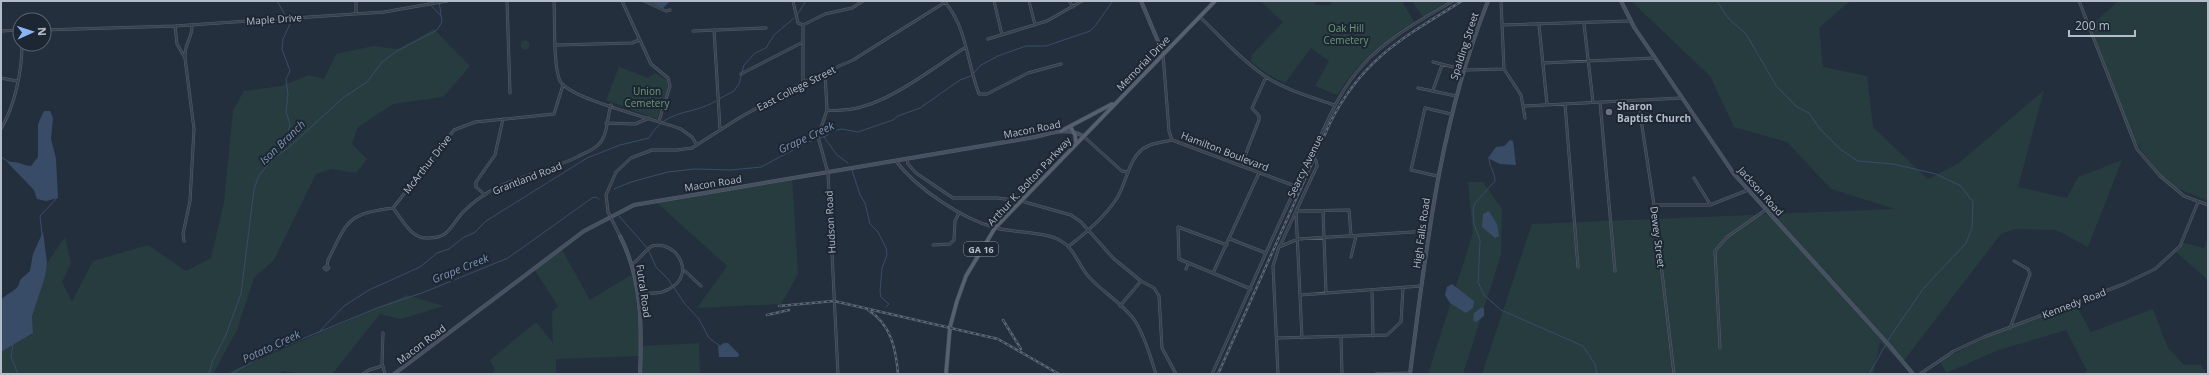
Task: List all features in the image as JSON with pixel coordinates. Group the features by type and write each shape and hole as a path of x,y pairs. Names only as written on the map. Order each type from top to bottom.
{"main road":[{"name":"Hamilton Boulevard","path":"1141,1 1163,53"},
{"name":"Memorial Drive","path":"1083,136 1215,1"},
{"name":"Spalding Street","path":"1456,96 1488,1"},
{"name":"Jackson Road","path":"1621,1 1631,21 1655,58 1734,174 1767,208 1913,374"},
{"name":"High Falls Road","path":"1410,374 1437,176 1456,96"},
{"path":"1061,131 1115,103"},
{"path":"1070,126 1075,135 1076,143"},
{"name":"Macon Road","path":"394,374 584,231 609,216 634,205 828,173 1061,131 1071,130 1083,136"},
{"name":"Arthur K. Bolton Parkway","path":"946,374 950,327 966,276 995,228 1083,136"},
{"name":"Futral Road","path":"620,236 633,264 638,293 640,374"}],"street":[{"path":"356,1 356,14"},
{"name":"Maple Drive","path":"52,30 175,26 356,14 403,10 447,1"},
{"path":"507,1 510,93"},
{"path":"554,1 557,72 563,85 580,96 611,105 685,131 697,145"},
{"path":"622,1 652,65 668,78 670,83 659,121"},
{"path":"644,1 666,11 670,10"},
{"path":"793,1 798,23 803,25"},
{"path":"803,25 825,14 852,8 863,1"},
{"path":"994,1 1002,35"},
{"path":"1029,1 1035,25"},
{"path":"1069,1 1073,7"},
{"path":"988,39 1035,25 1073,7 1082,1"},
{"name":"Searcy Avenue","path":"1212,374 1251,289 1295,186 1334,104 1352,77 1385,44 1453,1"},
{"path":"1501,1 1504,69 1521,95 1525,106 1526,118"},
{"path":"2079,1 2137,149 2160,176 2184,196 2208,205"},
{"path":"946,2 957,19 979,94 987,94 1028,73 1061,64"},
{"name":"East College Street","path":"609,216 606,200 610,183 621,166 639,154 652,150 683,150 697,145 720,129 804,82 853,60 946,2"},
{"path":"1199,17 1245,60 1266,77 1279,84 1334,104"},
{"path":"1502,26 1631,21"},
{"path":"184,241 183,234 190,201 194,129 185,48 191,36 192,24"},
{"path":"1584,24 1593,102"},
{"path":"803,25 804,82"},
{"path":"1539,25 1547,104"},
{"path":"175,26 177,44 186,58"},
{"path":"694,31 766,28"},
{"path":"1,31 12,30"},
{"path":"714,30 720,129"},
{"path":"556,45 632,43 639,40"},
{"path":"741,74 803,42"},
{"path":"827,110 859,108 886,99 966,47"},
{"path":"1,128 8,114 22,59 22,52"},
{"name":"Hamilton Boulevard","path":"1163,53 1169,131 1172,140 1295,186"},
{"path":"1543,63 1655,58"},
{"path":"1433,62 1465,70 1504,69"},
{"path":"1433,90 1442,64"},
{"name":"Hudson Road","path":"825,73 827,110 818,137 828,173 838,374"},
{"path":"1241,166 1259,120 1259,116 1252,108 1266,77"},
{"path":"1,78 17,81"},
{"name":"McArthur Drive","path":"393,208 454,130 475,122 554,114 563,85"},
{"path":"1418,88 1456,96"},
{"path":"1525,106 1682,97"},
{"name":"Dewey Street","path":"1638,100 1654,205 1674,374"},
{"path":"1600,102 1615,271"},
{"path":"1564,104 1578,267"},
{"name":"Grantland Road","path":"393,208 407,227 416,235 426,239 437,238 450,231 459,217 485,195 516,181 565,163 594,148 602,140 611,105"},
{"path":"1437,176 1411,170 1425,108 1451,114"},
{"path":"485,195 476,187 476,182 495,155 504,118"},
{"path":"606,122 635,124 649,118"},
{"path":"1083,136 1122,171 1128,172"},
{"path":"1069,246 1088,231 1116,199 1138,153 1148,146 1172,140"},
{"path":"1278,374 1273,266 1280,247 1317,166 1316,160 1310,157"},
{"path":"907,159 908,164 916,173 953,198 961,200 997,198 1021,201 1071,215 1113,258 1141,281 1154,288 1159,296 1162,348 1176,374"},
{"path":"896,160 905,173 959,213 995,228 1051,236 1069,246 1078,263 1089,277 1134,320 1143,336 1156,374"},
{"path":"1213,273 1230,239 1259,173"},
{"path":"1694,178 1710,205"},
{"path":"1654,205 1710,205 1748,190"},
{"name":"Kennedy Road","path":"1920,374 1954,351 1991,334 2124,284 2155,269 2180,246 2198,202"},
{"path":"327,266 340,235 348,222 359,214 393,208"},
{"path":"1720,348 1715,251 1727,237 1767,208"},
{"path":"1296,212 1349,210 1351,236"},
{"path":"1323,211 1326,293"},
{"path":"1296,212 1302,338"},
{"path":"933,245 950,244 954,240 955,221 959,213"},
{"name":"Futral Road","path":"609,216 620,236"},
{"path":"1227,245 1178,227 1179,259 1251,289"},
{"path":"1280,247 1298,239 1429,231"},
{"path":"1351,257 1356,236"},
{"path":"1230,239 1266,253"},
{"path":"633,264 649,247 660,245 676,254 682,262 684,270 682,278 673,286 661,292 638,293"},
{"path":"2010,328 2030,274 2028,269 2014,261"},
{"path":"1186,269 1188,264"},
{"path":"684,270 701,286"},
{"path":"1120,306 1141,281"},
{"path":"1300,295 1422,286"},
{"path":"1277,338 1387,335 1392,332 1401,322 1403,288"},
{"path":"1372,290 1373,336"},
{"path":"383,333 382,366 385,374"},
{"path":"1341,337 1342,374"},
{"path":"363,374 369,370 382,366"},
{"path":"1376,374 1410,374"}],"green space":[{"name":"Oak Hill Cemetery","path":"1260,1 1315,1 1315,5 1331,5 1331,1 1402,1 1414,22 1381,45 1371,54 1353,73 1337,95 1315,86 1329,61 1311,48 1285,83 1267,74 1251,62 1252,55 1283,22"},
{"path":"1412,1 1448,1 1423,17"},
{"path":"1631,1 1850,1 1819,28 1823,67 1867,76 1873,127 1928,179 1959,163 2044,90 2018,187 2067,198 2078,177 2122,160 2088,247 2056,230 2016,229 2001,234 1902,363 1880,342 1873,374 1482,374 1532,224 1895,209 1831,189 1787,142 1734,127 1710,76"},
{"path":"2118,1 2208,1 2208,201 2167,184 2128,132 2091,26"},
{"path":"434,29 470,66 443,97 393,104 358,127 352,144 367,159 356,173 331,169 316,174 274,260 254,278 237,330 213,374 1,374 1,352 33,333 32,316 45,277 47,263 65,237 71,263 62,282 72,301 93,261 148,245 186,271 211,258 224,202 233,110 244,91 281,86 309,75 324,79 336,54 373,46 398,49"},
{"path":"523,41 527,41 529,45 527,49 523,49 521,47 521,43"},
{"name":"Union Cemetery","path":"619,67 648,78 655,73 667,80 668,87 657,119 606,100"},
{"path":"792,176 798,274 781,304 697,308 727,266 654,200"},
{"path":"1468,182 1483,182 1502,209 1501,255 1463,374 1428,374 1473,233"},
{"path":"2208,237 2208,280 2176,252 2181,242 2204,248"},
{"path":"561,248 590,300 634,273 640,346 699,343 700,374 640,374 641,356 556,359 556,374 491,374 495,370 490,360 536,322 553,343 552,312 558,306 534,269"},
{"path":"407,295 444,306 401,319 380,314 332,374 302,374 284,371 275,374 225,374"},
{"path":"2075,304 2091,332 2153,309 2167,346 2184,365 2201,365 2207,374 2081,374 2087,371 2066,330 1996,351 1946,373 1940,361 1997,332"}],"water":[{"path":"649,1 670,1 663,8"},
{"path":"44,111 50,111 53,118 51,139 56,159 58,198 46,201 37,199 34,190 7,162 15,162 31,166 38,157 38,124"},
{"path":"1510,140 1513,141 1516,165 1500,164 1488,158 1496,147 1504,146"},
{"path":"1489,211 1497,224 1499,236 1495,238 1482,227 1483,214"},
{"path":"43,232 47,263 45,277 32,316 33,333 1,352 1,300 18,287 20,280 30,271 33,254"},
{"path":"1452,284 1474,301 1473,308 1466,313 1450,303 1445,295 1447,287"},
{"path":"1482,307 1484,309 1484,316 1476,322 1473,320 1474,313"},
{"path":"724,343 728,343 739,354 738,357 719,357 718,347"}],"waterway":[{"path":"277,1 290,24 283,39 282,49 290,71 286,79 288,95 286,112 290,124 288,133 293,141"},
{"path":"427,1 442,17"},
{"name":"Ison Branch","path":"209,374 212,362 225,337 241,294 254,189 259,175 274,158 288,148 344,97 367,82 382,62 397,51 437,30 442,22 439,1"},
{"path":"797,15 806,1"},
{"name":"Grape Creek","path":"614,189 631,182 668,172 695,169 731,170 761,167 808,142 826,136 832,131 842,129 858,132 893,120 898,116 920,108 960,80 971,76 981,65 998,56 1026,46 1046,46 1090,31 1113,1"},
{"path":"1717,1 1728,18 1746,34 1777,87 1797,107 1809,113 1820,129 1840,149 1858,161 1893,164 1936,174 1961,186 1973,202 1972,228 1966,243 1923,289 1890,337 1869,374"},
{"path":"719,99 734,91 739,84 744,65 755,53 766,48 774,35 794,18"},
{"path":"318,333 344,306 369,290 420,267 437,253 449,249 464,237 474,233 486,221 587,158 620,145 649,138 656,128 671,117 707,106 716,101"},
{"path":"824,137 837,155 848,163"},
{"path":"1,157 9,162"},
{"path":"1489,158 1495,181 1475,203 1473,209 1474,224 1480,240 1478,282 1484,295 1501,310 1583,346 1595,364 1597,374"},
{"path":"852,170 860,195 865,203 870,224 878,232 886,248 887,255 882,268 880,291 881,297 889,304 886,307"},
{"name":"Grape Creek","path":"231,374 268,353 377,308 422,293 508,258 592,198 596,197 599,199"},
{"path":"42,235 40,216 57,198"},
{"path":"619,216 648,249 656,267 668,279 685,304 699,319 709,338 720,346"},
{"path":"13,344 11,357 18,374"}],"railway":[{"path":"1218,374 1330,123 1342,101 1356,82 1386,52 1421,26 1462,1"},
{"path":"779,306 834,301 998,339 1059,374"},
{"path":"767,315 789,310"},
{"path":"868,310 882,322 891,338 896,355 898,374"},
{"path":"1003,320 1021,349"}],"place":[{"name":"Sharon Baptist Church","path":"1609,112"}],"water label":[{"name":"Potato Creek","path":"271,346"}]}
